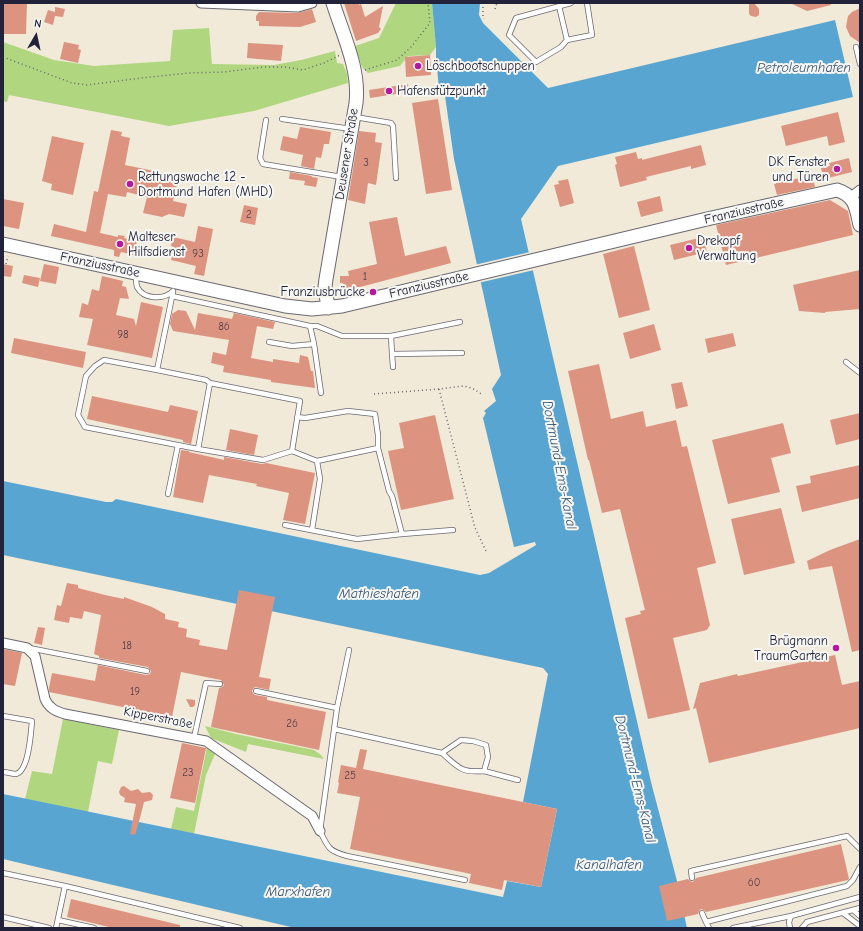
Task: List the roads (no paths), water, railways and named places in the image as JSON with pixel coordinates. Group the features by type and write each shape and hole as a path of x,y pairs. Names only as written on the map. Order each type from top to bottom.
{"main road":[{"name":"Deusener Straße","path":"328,308 325,287 326,279 357,91 355,72 333,3"},
{"name":"Franziusstraße","path":"3,244 136,273 173,290 297,308 328,308 811,195 837,190 855,194"},
{"path":"855,194 860,225"}],"street":[{"path":"202,3 298,7 312,3"},
{"path":"3,643 27,648"},
{"name":"Kipperstraße","path":"27,648 35,656 46,702 54,710 65,714 206,741 312,816 320,831"}],"lane":[{"path":"571,3 516,18 509,35 536,62 561,47 566,40 592,35 587,3"},
{"path":"559,6 566,40"},
{"path":"856,47 860,64"},
{"path":"282,119 352,123 391,123 393,126 396,178"},
{"path":"266,120 260,158 263,164 343,177"},
{"path":"136,273 138,287 143,294 158,298 164,297 173,290"},
{"path":"173,290 310,326 317,326 342,336 391,336 460,322"},
{"path":"157,370 173,290"},
{"path":"310,326 321,393"},
{"path":"391,336 393,367"},
{"path":"269,342 292,346 314,344"},
{"path":"392,354 462,354"},
{"path":"292,451 300,401 210,383 206,380 104,360 95,366 86,376 78,415 85,427 263,460 292,451 317,461 378,448"},
{"path":"846,362 860,373"},
{"path":"198,449 210,383"},
{"path":"297,417 305,418 348,411 375,414 378,448 402,534"},
{"path":"168,494 178,445"},
{"path":"312,530 320,479 317,461"},
{"path":"285,525 357,539 453,530"},
{"path":"27,648 147,671"},
{"path":"349,650 337,708 320,831 326,845 335,853 465,880"},
{"path":"194,738 206,683 220,684"},
{"path":"256,691 337,708"},
{"path":"3,716 32,721 28,752 24,767 20,772 15,774 3,772"},
{"path":"334,729 442,753 461,770 470,772 484,771 518,780"},
{"path":"442,753 461,740 473,741 486,745 488,757 484,771"},
{"path":"692,878 691,871 847,836 860,849"},
{"path":"706,922 847,886 853,880 860,867"},
{"path":"3,873 65,886 240,928"},
{"path":"56,928 65,886"},
{"path":"733,928 791,916 860,897"},
{"path":"802,928 807,922 860,908"},
{"path":"853,910 860,916"},
{"path":"702,913 709,928"},
{"path":"843,913 860,926"},
{"path":"790,928 789,922 791,916"},
{"path":"3,917 49,928"},
{"path":"58,920 94,928"},
{"path":"218,928 219,922"}],"water":[{"path":"432,3 480,3 479,15 483,23 548,88 835,20 853,97 558,166 521,219 651,782 677,881 687,928 295,928 3,859 3,794 503,897 507,881 541,887 557,809 523,802 548,674 543,668 3,555 3,481 106,502 112,502 116,499 480,575 489,573 536,545 535,542 514,547 483,418 486,413 484,411 496,401 492,389 501,375 454,159 444,89 439,89 436,68 436,47"}],"place":[{"name":"Löschbootschuppen","path":"418,66"},
{"name":"Hafenstützpunkt","path":"389,91"},
{"name":"DK Fenster und Türen","path":"837,169"},
{"name":"Rettungswache 12 - Dortmund Hafen (MHD)","path":"130,184"},
{"name":"Malteser Hilfsdienst","path":"120,244"},
{"name":"Drekopf Verwaltung","path":"689,248"},
{"name":"Franziusbrücke","path":"373,292"},
{"name":"Brügmann TraumGarten","path":"836,648"}],"water label":[{"name":"Petroleumhafen","path":"804,68"},
{"name":"Dortmund-Ems-Kanal","path":"559,465"},
{"name":"Mathieshafen","path":"379,594"},
{"name":"Dortmund-Ems-Kanal","path":"635,779"},
{"name":"Kanalhafen","path":"609,865"},
{"name":"Marxhafen","path":"298,892"}]}
